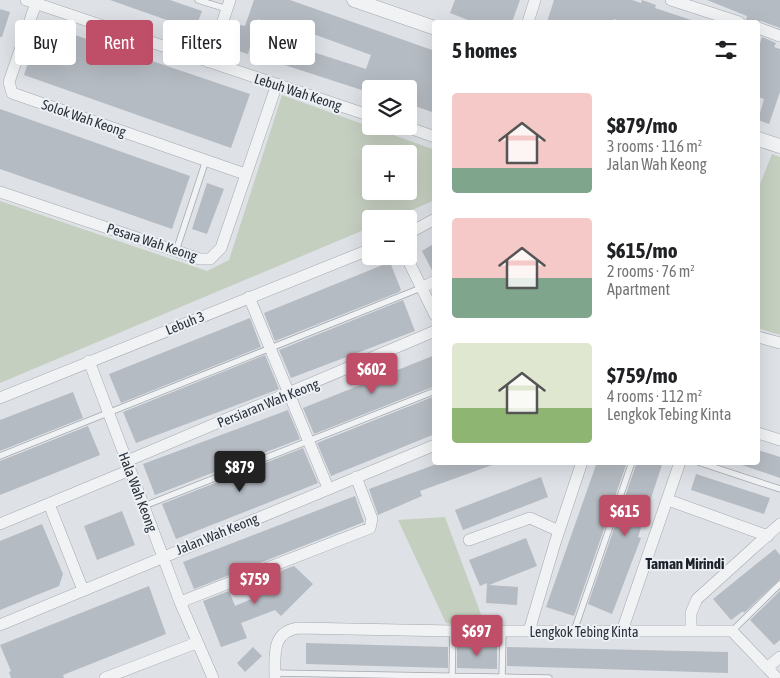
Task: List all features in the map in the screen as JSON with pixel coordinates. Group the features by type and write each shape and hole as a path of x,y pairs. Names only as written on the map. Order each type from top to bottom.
{"street":[{"path":"354,0 432,27"},
{"path":"529,20 535,0"},
{"path":"671,0 734,20"},
{"name":"Lebuh Wah Keong","path":"31,2 163,46"},
{"name":"Solok Wah Keong","path":"31,2 9,82 12,93 246,174"},
{"path":"223,20 228,5"},
{"path":"760,29 780,36"},
{"name":"Lebuh Wah Keong","path":"218,65 362,113"},
{"name":"Pesara Wah Keong","path":"0,192 205,260 218,253 277,84"},
{"path":"417,131 432,136"},
{"path":"760,140 780,146"},
{"path":"417,229 432,221"},
{"name":"Lebuh 3","path":"0,398 362,253"},
{"path":"410,265 432,309"},
{"path":"421,288 432,282"},
{"path":"249,297 328,488"},
{"name":"Persiaran Wah Keong","path":"0,524 50,504 128,466 432,332"},
{"path":"760,338 780,343"},
{"name":"Hala Wah Keong","path":"89,361 196,643 213,678"},
{"path":"760,434 780,440"},
{"name":"Jalan Wah Keong","path":"0,625 162,556 432,447"},
{"path":"528,631 581,465"},
{"path":"622,631 679,465"},
{"path":"180,602 370,528 372,519 356,477"},
{"path":"668,500 768,536"},
{"path":"50,504 83,590"},
{"path":"469,540 530,518 559,531"},
{"path":"691,631 691,613 697,599 780,524"},
{"name":"Lengkok Tebing Kinta","path":"275,676 276,644 279,638 291,629 503,632 732,631"},
{"path":"732,631 772,675 780,657"},
{"path":"104,678 196,643"}],"lane":[{"path":"198,0 228,5"},
{"path":"176,251 206,160"},
{"path":"0,456 421,288"},
{"path":"144,506 432,392"},
{"path":"574,631 631,465"},
{"path":"707,465 780,489"},
{"path":"732,631 780,584"},
{"path":"452,677 453,631"},
{"path":"502,678 503,632"},
{"path":"275,676 550,678"}],"green space":[{"path":"282,95 362,124 362,135 393,135 432,149 432,201 412,210 362,210 362,231 0,383 0,201 207,271 229,260"},
{"path":"772,154 780,157 780,335 760,329 760,184"},
{"path":"445,517 482,617 476,626 446,623 398,520"}],"building":[{"path":"110,0 170,0 202,11 199,20 167,20"},
{"path":"254,0 290,0 432,50 432,112 417,107 417,80 362,80 362,90 285,65 315,65 315,53 366,69 371,55 315,35 315,20 250,20 250,47 248,54 240,52 240,25 245,26"},
{"path":"455,0 520,0 513,20 468,20 450,13"},
{"path":"554,0 632,0 641,3 642,0 656,5 655,8 691,20 614,19 548,20"},
{"path":"707,0 780,0 780,28 760,20 746,20 747,16"},
{"path":"0,9 10,12 2,37 0,37"},
{"path":"76,35 86,39 86,65 153,65 153,61 250,94 231,148 24,75 27,65 76,65"},
{"path":"762,37 776,43 774,47 780,49 780,92 769,124 760,121 764,99 760,98 760,44"},
{"path":"0,109 190,176 172,229 0,169"},
{"path":"207,183 224,189 207,234 192,229"},
{"path":"432,245 432,270 422,251"},
{"path":"383,265 391,265 401,290 275,341 264,313"},
{"path":"403,300 415,331 291,378 279,350"},
{"path":"250,318 261,347 121,403 109,374"},
{"path":"265,355 279,389 136,443 123,412"},
{"path":"432,356 432,387 314,434 303,408"},
{"path":"73,392 83,418 0,451 0,420"},
{"path":"432,397 432,435 331,476 317,443"},
{"path":"288,410 300,439 155,495 143,464"},
{"path":"88,426 100,455 0,495 0,461"},
{"path":"303,448 318,483 176,539 162,504"},
{"path":"760,451 780,457 780,478 742,465 760,465"},
{"path":"434,465 492,465 420,491 422,496 378,515 369,489"},
{"path":"596,465 626,465 574,616 546,607"},
{"path":"636,465 662,465 638,537 641,538 612,614 588,604"},
{"path":"696,474 770,498 764,514 691,490"},
{"path":"541,477 548,497 463,530 455,510"},
{"path":"355,496 364,522 194,589 183,562"},
{"path":"122,511 135,545 97,560 84,526"},
{"path":"42,524 63,574 59,586 0,610 0,541"},
{"path":"526,538 537,566 489,585 518,587 517,605 486,603 487,583 480,586 469,560"},
{"path":"775,549 780,555 780,579 744,613 743,611 731,620 713,599"},
{"path":"294,566 313,584 281,616 275,610 241,623 247,638 221,647 203,601 229,591 235,606 254,598 283,570"},
{"path":"149,586 166,634 63,675 64,678 11,678 9,672 11,671 0,645"},
{"path":"780,591 780,640 774,645 750,620"},
{"path":"306,643 448,647 448,668 306,664"},
{"path":"457,645 497,645 497,669 457,668"},
{"path":"253,647 262,656 245,672 237,663"},
{"path":"507,647 728,652 728,673 507,666"}],"district":[{"name":"Taman Mirindi","path":"685,563"}]}
